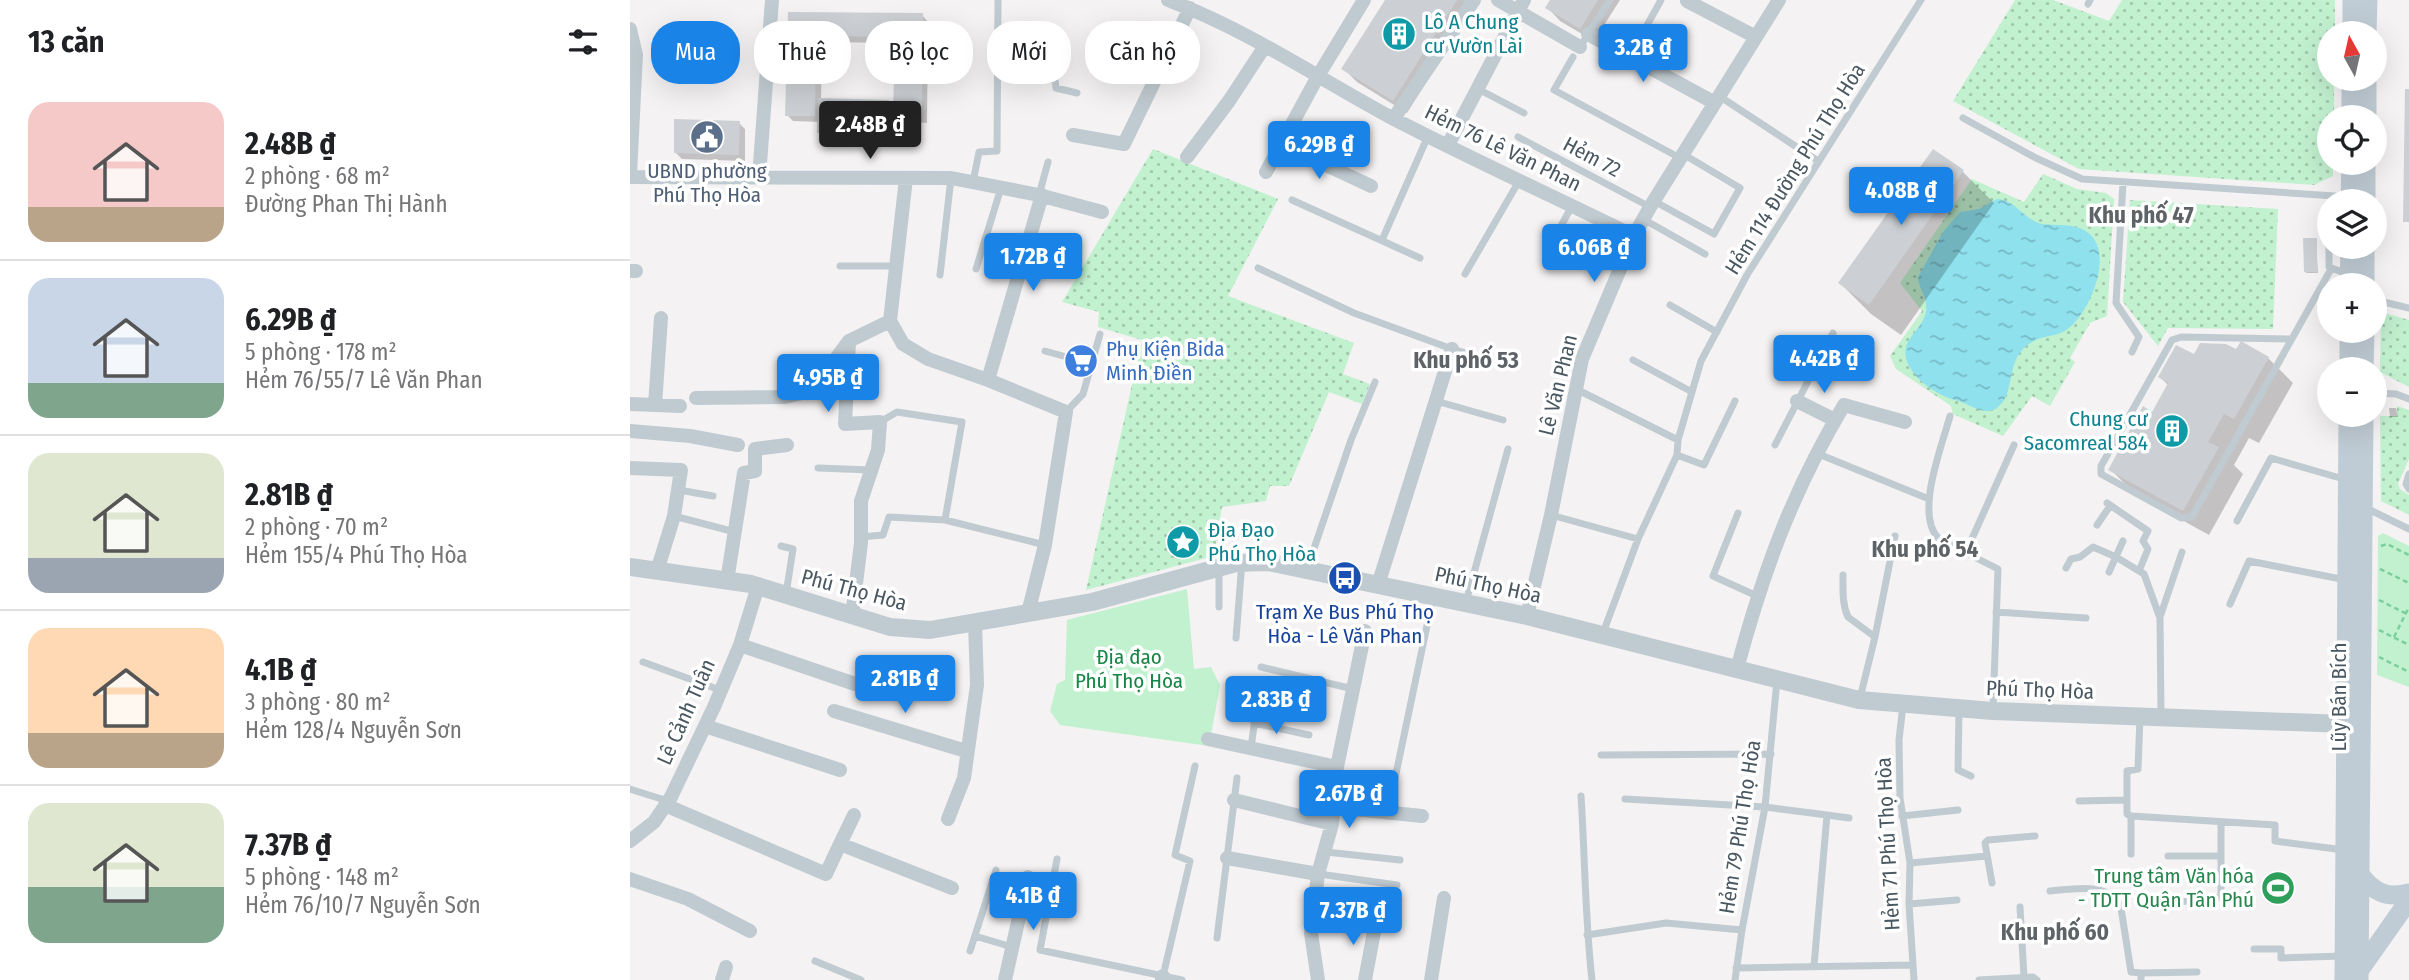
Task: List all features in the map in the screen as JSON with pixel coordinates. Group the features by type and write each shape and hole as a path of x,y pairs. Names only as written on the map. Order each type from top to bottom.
{"main road":[{"path":"2352,0 2352,21"},
{"path":"2367,21 2368,0"},
{"name":"Lũy Bán Bích","path":"2348,427 2344,956 2353,978"},
{"name":"Lũy Bán Bích","path":"2353,978 2360,874 2364,427"},
{"path":"2360,874 2371,887 2382,894 2392,896 2409,893"},
{"path":"2353,978 2409,900"}],"street":[{"path":"759,178 772,0"},
{"name":"Hẻm 76 Lê Văn Phan","path":"1168,0 1190,8 1265,46 1394,118 1634,236"},
{"path":"1266,172 1318,76 1364,0"},
{"path":"1394,118 1474,0"},
{"path":"1498,0 1520,6 1580,46 1629,57 1717,99"},
{"path":"1687,1 1756,37"},
{"name":"Lê Văn Phan","path":"1527,615 1551,515 1575,388 1587,345 1634,236 1756,37 1774,2"},
{"path":"1448,145 1520,6"},
{"path":"1073,135 1124,144 1190,8"},
{"path":"630,29 636,55 630,175 951,178 1040,195 1101,212"},
{"path":"1187,157 1265,46"},
{"path":"1281,144 1371,186"},
{"path":"906,178 890,321 903,344 928,359 1066,412 1045,545 1028,613"},
{"path":"988,380 1040,195"},
{"path":"655,405 661,317"},
{"path":"696,398 785,397 806,392 821,379 849,341 890,321"},
{"path":"849,341 845,424 880,422 878,450 861,501 861,537 852,616"},
{"path":"1378,585 1452,349"},
{"path":"1797,401 1835,420"},
{"path":"630,404 680,406"},
{"path":"1737,669 1757,596 1786,517 1816,453 1844,405 1905,422"},
{"path":"630,431 690,436 738,445"},
{"path":"727,581 744,473 755,471 755,449 787,445"},
{"path":"630,468 681,470 674,516 657,571"},
{"name":"Phú Thọ Hòa","path":"630,567 758,586 890,627 930,630 1110,597 1242,562 1268,562 1527,615 1859,701 1993,711 2346,724"},
{"name":"Lê Cảnh Tuân","path":"632,836 654,822 705,726 740,645 758,586"},
{"path":"948,819 964,778 977,685 975,623"},
{"path":"1318,980 1311,933 1318,874 1332,824 1337,767 1365,631"},
{"path":"740,645 855,684"},
{"path":"834,712 966,751"},
{"path":"705,726 840,770"},
{"path":"1208,739 1337,767"},
{"path":"1234,800 1332,824"},
{"path":"666,803 825,874 854,814"},
{"path":"1334,807 1422,816"},
{"path":"840,844 952,888"},
{"path":"1227,858 1318,874"},
{"path":"1005,980 1028,877"},
{"path":"630,879 688,899 750,930"},
{"path":"1431,980 1444,898"},
{"path":"1365,980 1376,921"}],"lane":[{"path":"998,0 998,21"},
{"path":"1610,0 1554,90 1740,188 1714,234 1649,209"},
{"path":"1629,57 1661,0"},
{"name":"Hẻm 114 Đường Phú Thọ Hòa","path":"1603,634 1638,539 1677,454 1678,440 1701,361 1747,275 1921,0"},
{"path":"973,182 979,152 997,151 998,84"},
{"path":"1055,84 1055,88 1077,93"},
{"path":"1477,89 1524,113"},
{"path":"1717,99 1818,161"},
{"path":"1963,118 2076,177 2089,181 2317,197"},
{"path":"1382,240 1429,135"},
{"name":"Hẻm 72","path":"1518,137 1649,209"},
{"path":"1040,195 1048,162"},
{"path":"940,275 951,178"},
{"path":"1465,274 1519,180"},
{"path":"2123,183 2116,303 2139,337 2132,352"},
{"path":"976,269 1001,187"},
{"path":"1292,200 1420,258"},
{"path":"1546,253 1573,205"},
{"path":"1649,209 1705,254"},
{"path":"1025,256 1077,271"},
{"path":"2329,259 2329,266 2340,273"},
{"path":"840,266 896,265"},
{"path":"1258,268 1354,313 1452,349 1514,367"},
{"path":"2387,303 2409,308"},
{"path":"1671,305 1717,332"},
{"path":"2290,339 2181,337 2172,340 2101,466 2101,474 2182,518 2192,517 2290,339 2317,312"},
{"path":"1775,445 1833,333"},
{"path":"1066,412 1083,394 1100,334"},
{"path":"1045,351 1091,364"},
{"path":"1633,360 1692,392"},
{"path":"1307,570 1347,451 1375,382"},
{"path":"1575,388 1678,440"},
{"path":"2387,394 2409,399"},
{"path":"1436,400 1503,420"},
{"path":"1677,454 1704,465 1735,401"},
{"path":"880,422 897,412 962,422 945,520"},
{"path":"1950,416 1929,499 1929,521 1934,534 1997,569 1993,711"},
{"path":"1966,552 2014,445"},
{"path":"1466,603 1508,449"},
{"path":"1816,453 1929,499"},
{"path":"2237,521 2271,458 2348,480"},
{"path":"818,468 871,470"},
{"path":"2409,474 2406,481 2409,489"},
{"path":"678,490 713,496"},
{"path":"2097,525 2109,505 2148,531 2143,541 2148,549 2139,571"},
{"path":"2363,506 2409,529"},
{"path":"1738,513 1713,576 1757,596"},
{"path":"1551,515 1638,539"},
{"path":"674,516 735,533"},
{"path":"861,537 883,535 889,517 945,520 1045,545"},
{"path":"1859,701 1875,638 1895,536"},
{"path":"2109,572 2123,541"},
{"path":"781,546 793,549 786,595"},
{"path":"2066,568 2071,559 2080,557 2092,547 2116,557 2144,574 2160,618"},
{"path":"2161,717 2160,618 2182,552"},
{"path":"2230,604 2249,561 2347,580"},
{"path":"1236,638 1242,562"},
{"path":"1219,567 1219,607"},
{"path":"1843,575 1844,607 1848,617 1875,638"},
{"path":"1393,789 1433,596"},
{"path":"1996,612 2085,618"},
{"path":"643,662 720,690"},
{"path":"1261,667 1355,684"},
{"name":"Hẻm 79 Phú Thọ Hòa","path":"1735,980 1765,807 1777,680"},
{"path":"1251,748 1258,696"},
{"name":"Hẻm 71 Phú Thọ Hòa","path":"1903,705 1899,740 1900,798 1910,863 1909,904 1914,980"},
{"path":"1959,709 1958,769 1970,776"},
{"path":"2140,717 2138,769 2127,771 2127,814 2275,825 2275,841 2344,850"},
{"path":"1254,723 1309,736"},
{"path":"1601,755 1771,754"},
{"path":"1162,978 1190,861 1175,855 1195,766"},
{"path":"1217,938 1237,778"},
{"path":"630,789 666,803"},
{"path":"1581,796 1587,935 1592,980"},
{"path":"1625,799 1765,807 1849,818"},
{"path":"2079,802 2127,800"},
{"path":"1902,816 1958,810"},
{"path":"1814,966 1827,815"},
{"path":"2131,854 2132,816"},
{"path":"2144,906 2221,897 2221,822"},
{"path":"1992,883 1985,843 1988,840 2035,836"},
{"path":"1326,852 1400,860"},
{"path":"1910,863 1987,856"},
{"path":"2168,856 2221,856"},
{"path":"1057,859 1040,950 1162,978 1182,980"},
{"path":"970,951 996,870"},
{"path":"1318,874 1397,885"},
{"path":"2050,891 2087,887 2103,891 2118,901 2131,972 2141,976 2196,972"},
{"path":"1909,904 1957,900"},
{"path":"2020,907 2024,977"},
{"path":"1587,935 1665,923 1742,930"},
{"path":"975,936 1012,947"},
{"path":"2254,949 2281,949 2281,958 2344,956"},
{"path":"815,961 862,980"},
{"path":"1737,968 1913,965"},
{"path":"1979,980 2024,977 2037,980"}],"path":[{"path":"2381,546 2387,544 2409,555"},
{"path":"2380,579 2380,569 2409,583"},
{"path":"2379,610 2380,590"},
{"path":"2373,597 2407,614"},
{"path":"2394,637 2409,607"},
{"path":"2379,620 2379,630 2409,645"},
{"path":"2379,657 2409,672"}],"green space":[{"path":"2015,0 2053,0 2109,21 2122,0 2335,0 2335,21 2317,21 2317,91 2334,91 2334,105 2317,105 2317,175 2333,176 2314,185 2079,169 1953,101"},
{"path":"1153,149 1278,199 1228,296 1354,343 1343,374 1370,384 1362,404 1329,392 1289,486 1270,486 1266,501 1222,507 1214,556 1086,590 1142,340 1098,327 1099,312 1062,302"},
{"path":"2043,174 2077,189 2106,193 2114,199 2107,316 2090,323 2070,358 2075,362 2050,406 2032,396 2003,436 1953,414 1951,406 1896,369 1890,356 1922,311 1900,283 1972,179 2024,202"},
{"path":"2130,200 2278,209 2273,329 2168,328 2158,346 2123,302"},
{"path":"2387,314 2409,320 2409,387 2387,376 2387,357 2380,357 2380,343 2387,343"},
{"path":"2397,406 2409,410 2409,459 2398,484 2400,489 2409,495 2409,515 2381,501 2380,427 2387,427 2387,416 2397,416"},
{"path":"2383,533 2409,546 2409,687 2377,675 2378,536"},
{"name":"Địa đạo Phú Thọ Hòa","path":"1187,589 1194,669 1211,667 1220,685 1209,746 1060,725 1050,711 1057,684 1065,680 1067,620"}],"water":[{"path":"1997,199 2010,203 2036,222 2074,226 2084,230 2094,239 2099,250 2100,264 2092,294 2077,319 2063,332 2040,338 2022,350 2014,364 2003,402 1994,410 1985,411 1946,397 1930,388 1910,368 1905,352 1926,312 1926,302 1918,277 1943,232 1960,212 1979,209"}],"building":[{"name":"Lô A Chung cư Vườn Lài","path":"1385,0 1457,0 1393,101 1341,69"},
{"path":"1550,0 1598,0 1580,29 1545,8"},
{"path":"788,12 923,13 923,21 865,21 865,37 851,36 851,21 788,21"},
{"path":"786,84 815,84 815,116 785,116"},
{"path":"894,84 922,84 922,117 893,115"},
{"path":"2405,89 2409,89 2409,222 2403,222"},
{"path":"818,98 889,100 888,134 817,133"},
{"name":"UBND phường Phú Thọ Hòa","path":"674,119 740,121 739,155 674,153"},
{"path":"1933,149 1964,170 1869,305 1838,283"},
{"path":"2303,238 2317,238 2317,272 2304,272"},
{"name":"Chung cư Sacomreal 584","path":"2241,341 2269,357 2234,419 2224,414 2208,442 2219,447 2183,511 2108,470 2143,406 2152,412 2168,383 2158,377 2176,345 2194,354 2200,343 2226,344 2236,349"}],"place":[{"name":"Lô A Chung cư Vườn Lài","path":"1399,34"},
{"name":"UBND phường Phú Thọ Hòa","path":"707,137"},
{"name":"Phụ Kiện Bida Minh Điền","path":"1081,361"},
{"name":"Chung cư Sacomreal 584","path":"2172,431"},
{"name":"Địa Đạo Phú Thọ Hòa","path":"1183,542"},
{"name":"Trạm Xe Bus Phú Thọ Hòa - Lê Văn Phan","path":"1345,578"},
{"name":"Trung tâm Văn hóa - TDTT Quận Tân Phú","path":"2278,888"}],"district":[{"name":"Khu phố 47","path":"2141,215"},
{"name":"Khu phố 53","path":"1466,360"},
{"name":"Khu phố 54","path":"1925,549"},
{"name":"Khu phố 60","path":"2055,932"}]}
